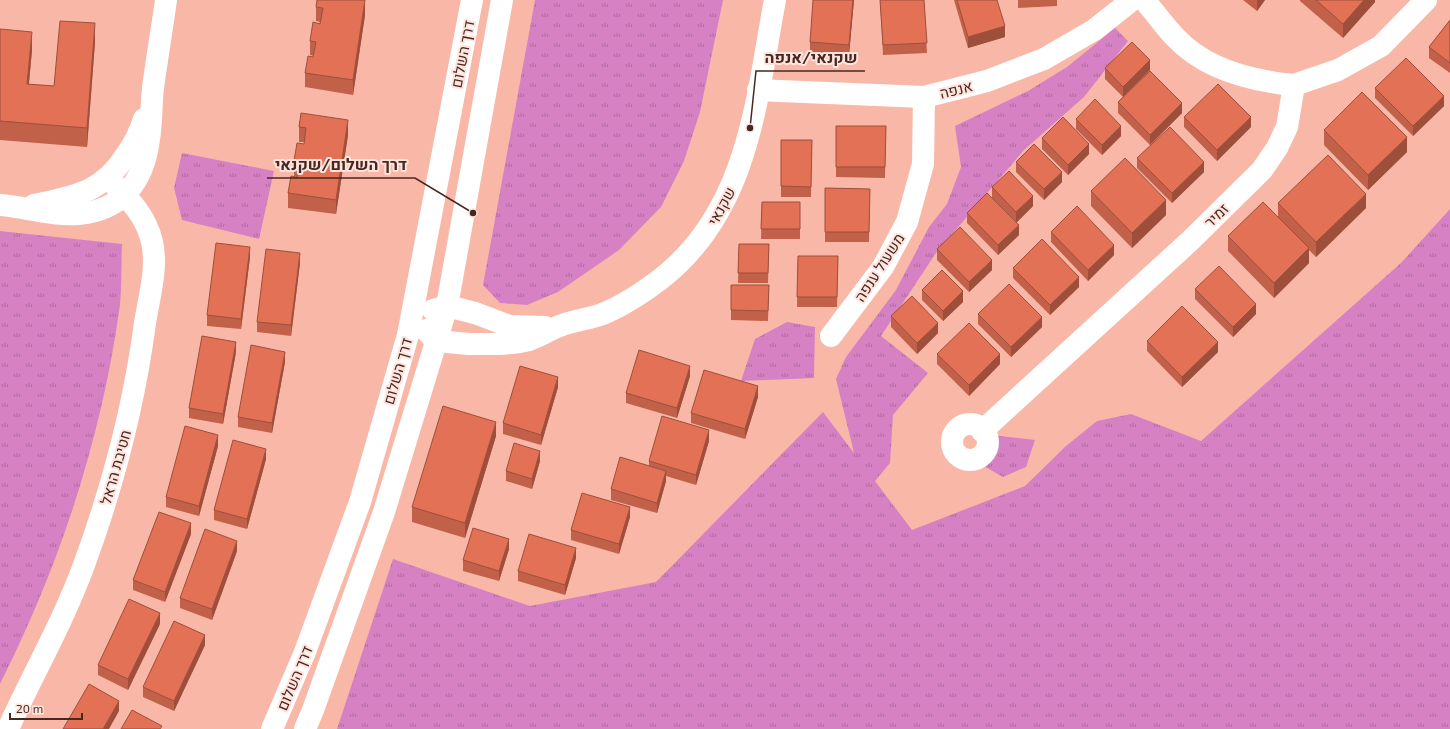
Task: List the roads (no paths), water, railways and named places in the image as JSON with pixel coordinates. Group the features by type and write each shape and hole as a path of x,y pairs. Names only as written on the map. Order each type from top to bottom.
{"street":[{"path":"0,205 25,207 54,214 79,214 103,208 125,195 134,186 146,158 153,89 166,0"},
{"name":"דרך השלום","path":"272,729 305,652 360,502 412,315 472,0"},
{"name":"דרך השלום","path":"305,729 314,710 384,512 447,306 502,0"},
{"name":"שקנאי","path":"436,341 469,344 501,344 530,340 554,327 606,312 644,293 683,260 708,230 733,186 750,133 775,0"},
{"name":"אנפה","path":"758,90 924,97 987,81 1044,59 1094,30 1132,0"},
{"path":"1144,0 1177,39 1206,62 1241,76 1294,85 1338,70 1381,46 1426,0"},
{"name":"זמיר","path":"982,431 1191,240 1262,170 1277,148 1287,127 1294,85"},
{"path":"25,207 81,194 109,179 133,145 143,124 153,89"},
{"name":"משעול ענפה","path":"831,336 883,267 907,222 923,164 924,97"},
{"name":"חטיבת הראל","path":"8,729 40,664 84,566 116,465 130,414 154,264 152,242 145,221 133,203 109,179"},
{"path":"436,341 412,315 447,306"},
{"name":"שקנאי","path":"447,306 475,313 509,326 554,327"}],"place":[{"name":"שקנאי/אנפה","path":"750,128"},
{"name":"דרך השלום/שקנאי","path":"473,213"}]}
